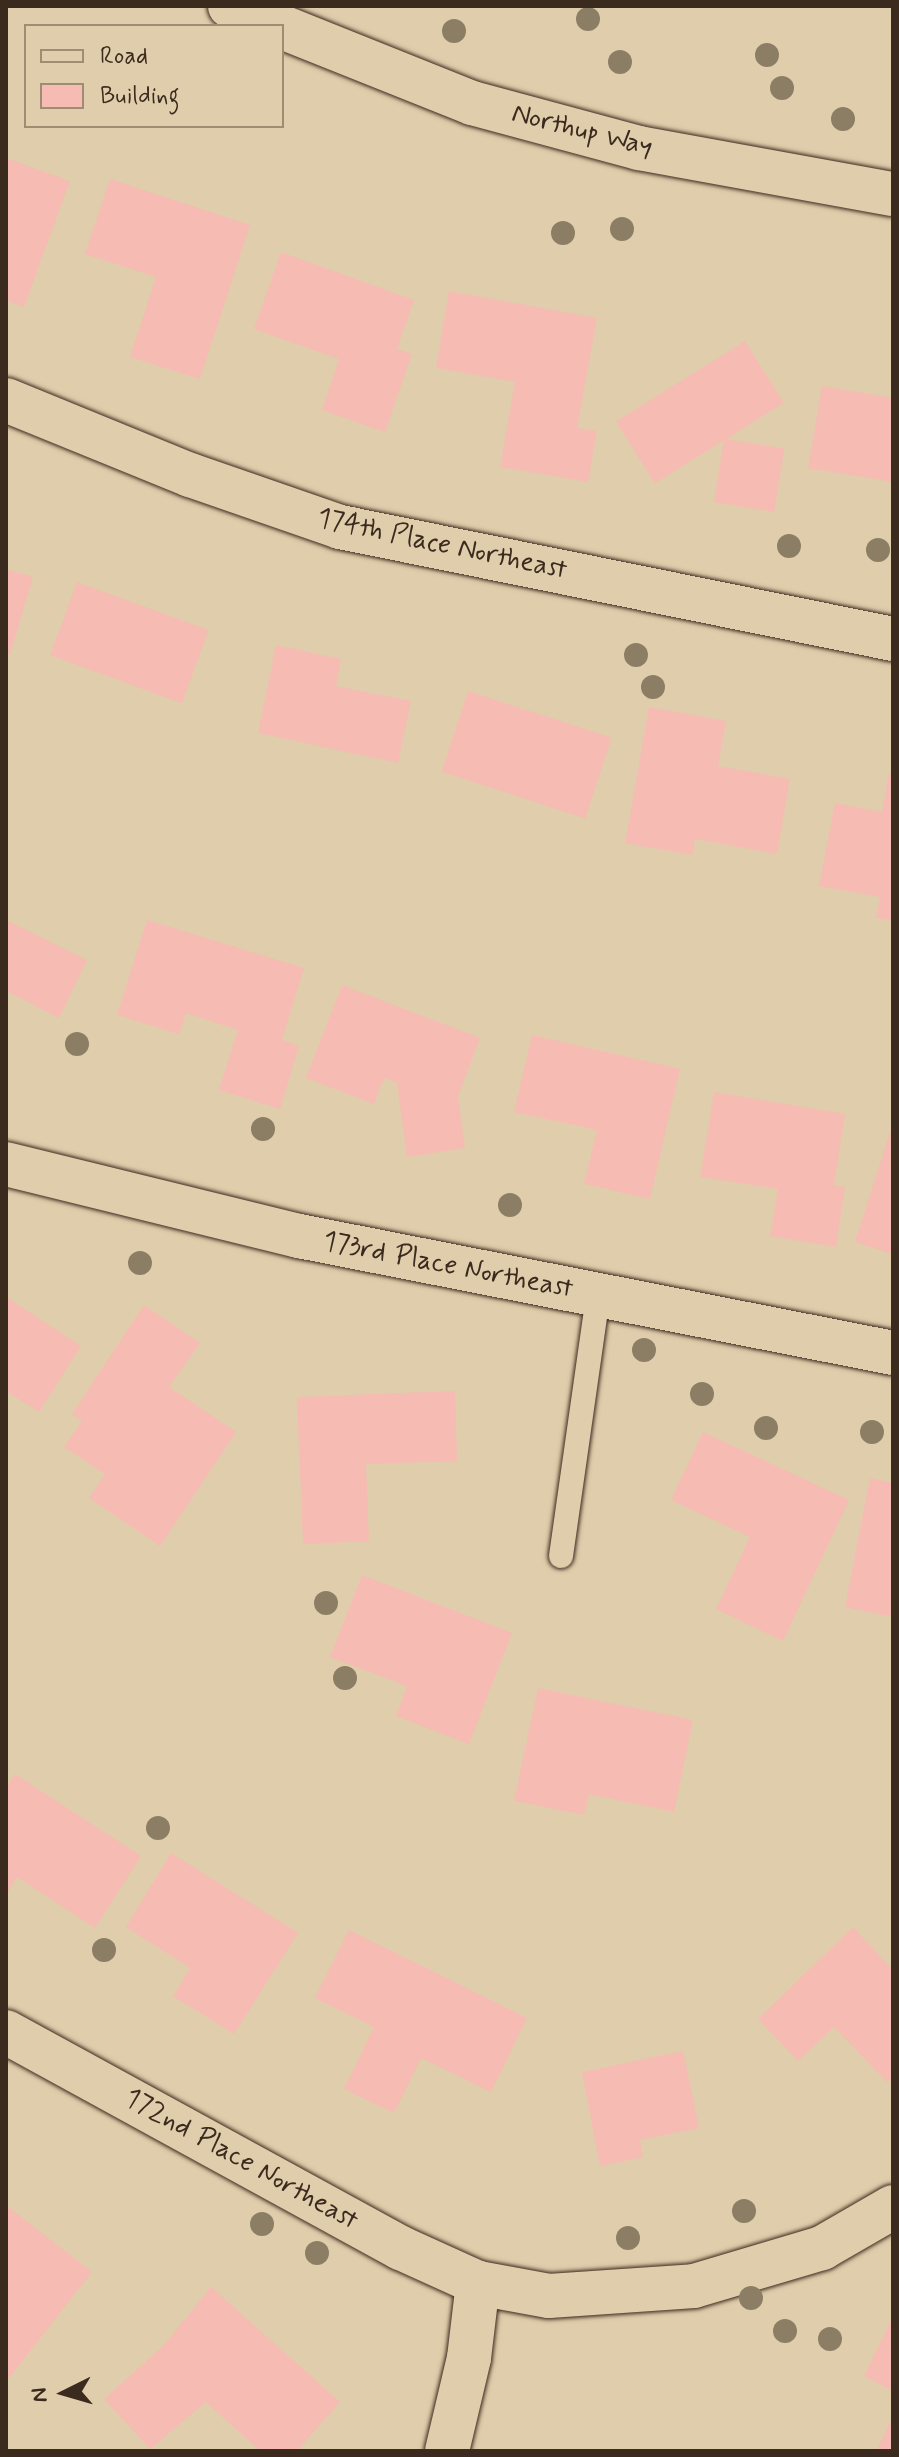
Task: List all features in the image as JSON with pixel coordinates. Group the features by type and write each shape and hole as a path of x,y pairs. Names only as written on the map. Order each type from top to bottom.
{"street":[{"name":"Northup Way","path":"230,6 276,24"},
{"name":"Northup Way","path":"284,27 472,103 639,148 893,194"},
{"name":"174th Place Northeast","path":"6,400 190,475 340,527 893,639"},
{"name":"173rd Place Northeast","path":"6,1164 299,1236 893,1353"},
{"name":"172nd Place Northeast","path":"6,2032 401,2248 478,2283 549,2296 694,2286 822,2248 893,2207"},
{"path":"447,2451 469,2358 478,2283"}],"lane":[{"path":"561,1556 598,1295"}],"building":[{"path":"6,158 70,181 24,307 6,300"},
{"path":"110,179 250,225 200,379 130,357 156,277 85,254"},
{"path":"281,252 414,300 397,349 412,354 385,432 322,410 339,359 254,329"},
{"path":"449,291 597,318 577,428 597,431 588,482 500,467 515,382 436,368"},
{"path":"745,341 784,403 655,483 616,422"},
{"path":"822,386 893,398 893,482 808,468"},
{"path":"724,439 784,449 774,512 714,502"},
{"path":"6,569 33,577 10,654 6,653"},
{"path":"77,582 209,630 182,703 50,655"},
{"path":"276,645 341,659 336,686 411,701 398,763 258,733"},
{"path":"468,691 612,738 585,819 442,772"},
{"path":"649,707 726,721 718,766 790,779 777,854 695,839 692,855 625,843"},
{"path":"889,773 893,774 893,921 876,918 880,897 819,886 835,803 882,812"},
{"path":"6,920 87,960 59,1018 6,991"},
{"path":"147,920 304,968 282,1040 299,1046 280,1109 219,1090 238,1030 186,1013 179,1034 117,1015"},
{"path":"342,985 480,1038 458,1096 465,1148 407,1157 397,1083 384,1078 374,1104 306,1078"},
{"path":"532,1035 680,1069 650,1199 584,1184 597,1130 514,1112"},
{"path":"714,1092 845,1114 834,1185 845,1187 836,1247 770,1236 778,1189 700,1177"},
{"path":"893,1126 893,1254 855,1242"},
{"path":"6,1297 81,1346 39,1412 6,1391"},
{"path":"144,1305 200,1343 169,1387 236,1432 160,1546 89,1498 105,1474 64,1447 82,1421 72,1414"},
{"path":"455,1391 457,1461 366,1464 369,1541 303,1544 297,1397"},
{"path":"703,1432 849,1500 783,1641 716,1609 750,1537 671,1500"},
{"path":"870,1478 893,1483 893,1617 845,1607"},
{"path":"362,1575 512,1633 469,1744 396,1716 407,1686 330,1657"},
{"path":"538,1688 693,1720 674,1812 589,1794 584,1815 514,1801"},
{"path":"15,1774 141,1856 95,1928 17,1877 6,1895 6,1788"},
{"path":"171,1853 298,1933 234,2034 173,1996 190,1968 126,1927"},
{"path":"853,1927 893,1970 893,2076 887,2082 834,2027 798,2061 758,2019"},
{"path":"349,1930 527,2018 491,2092 421,2058 394,2113 344,2089 374,2027 315,1998"},
{"path":"683,2051 699,2128 640,2140 643,2157 600,2166 582,2072"},
{"path":"6,2205 92,2272 9,2378 6,2375"},
{"path":"211,2287 340,2402 297,2451 260,2451 206,2402 150,2449 104,2399 163,2346"},
{"path":"893,2317 893,2391 864,2376"},
{"path":"893,2417 893,2451 876,2451"}]}
